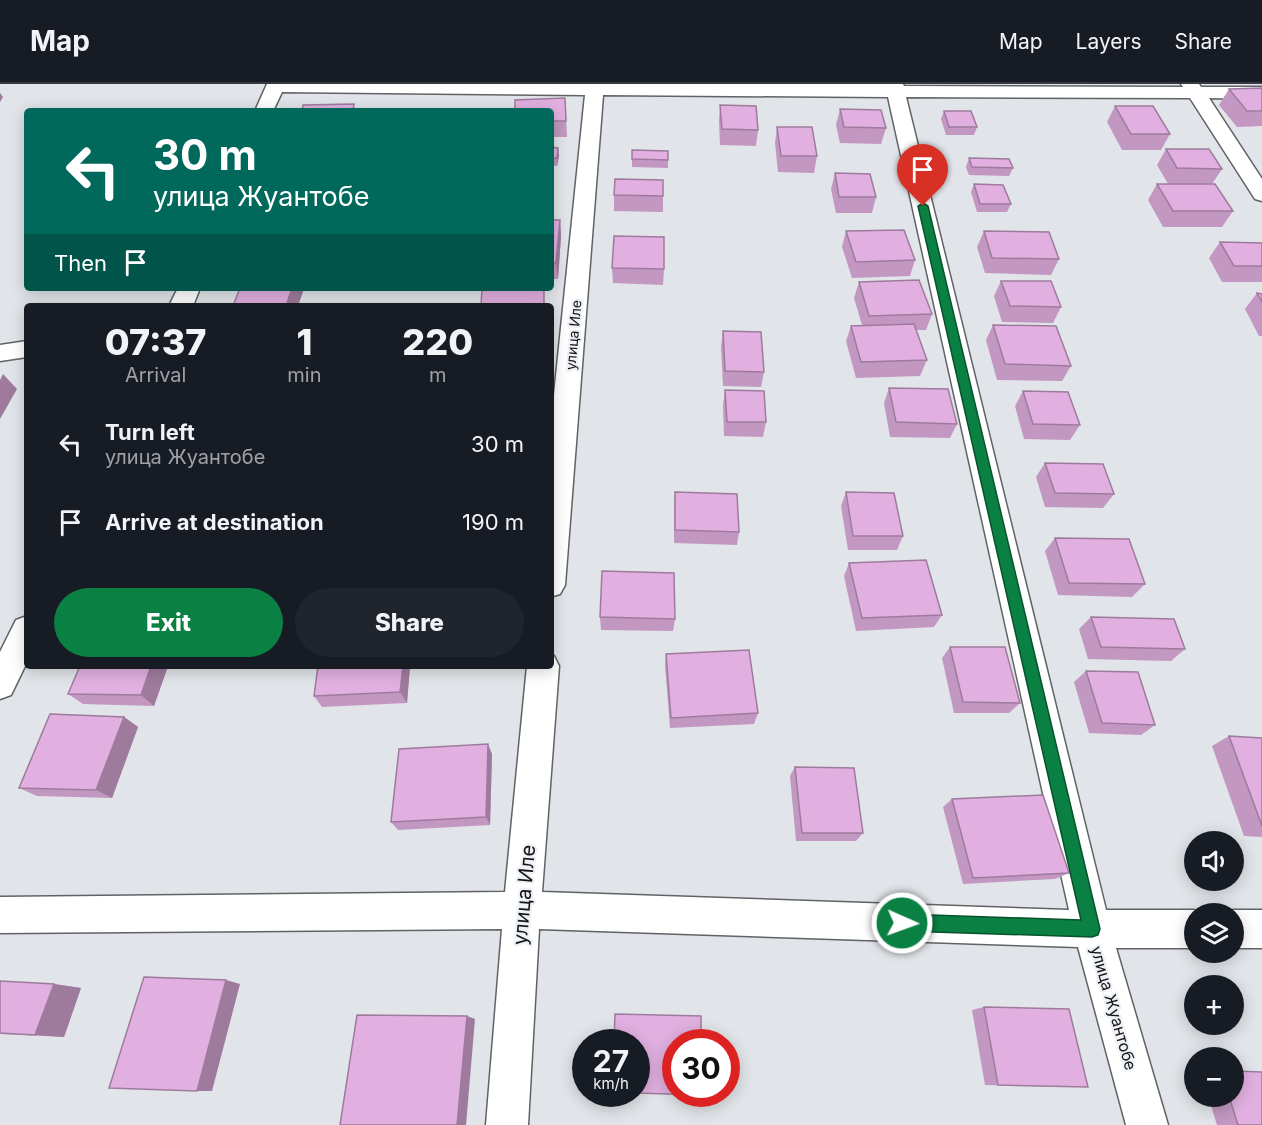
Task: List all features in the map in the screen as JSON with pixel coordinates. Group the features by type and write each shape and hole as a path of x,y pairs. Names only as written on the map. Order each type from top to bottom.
{"street":[{"path":"265,108 275,85 594,88 1193,88 1262,93"},
{"name":"улица Жуантобе","path":"895,87 1092,929 1147,1125"},
{"name":"улица Иле","path":"554,540 594,88"},
{"path":"1193,88 1262,195"},
{"path":"0,352 24,349"},
{"path":"0,685 24,634"},
{"name":"улица Иле","path":"507,1125 522,910 543,669"},
{"path":"0,915 522,910 1092,929 1184,929"},
{"path":"1244,929 1262,929"}],"building":[{"path":"1262,88 1262,111 1247,111 1229,89"},
{"path":"565,98 566,121 554,121 554,108 515,108 515,100"},
{"path":"354,104 353,108 302,108 303,105"},
{"path":"720,105 756,106 758,130 722,129"},
{"path":"1115,106 1153,106 1170,134 1131,134"},
{"path":"840,109 881,110 886,128 844,127"},
{"path":"944,111 971,111 977,127 949,127"},
{"path":"777,127 812,127 817,156 781,156"},
{"path":"554,148 558,148 557,158 554,158"},
{"path":"1166,149 1209,149 1222,169 1177,168"},
{"path":"632,150 668,151 668,160 632,159"},
{"path":"969,158 1009,159 1013,168 972,167"},
{"path":"835,173 870,174 876,197 839,197"},
{"path":"615,179 663,180 663,196 614,195"},
{"path":"974,184 1003,185 1011,204 980,204"},
{"path":"1157,184 1215,184 1233,211 1173,211"},
{"path":"554,220 560,220 556,263 554,263"},
{"path":"904,230 915,260 856,262 846,231"},
{"path":"984,231 1049,232 1059,259 992,258"},
{"path":"614,236 664,237 664,269 612,268"},
{"path":"1220,242 1262,243 1262,266 1234,266"},
{"path":"919,280 932,314 869,316 859,282"},
{"path":"1001,281 1051,281 1061,307 1010,306"},
{"path":"239,291 291,291 287,303 234,303"},
{"path":"482,291 544,291 544,303 481,303"},
{"path":"914,324 927,360 861,362 851,326"},
{"path":"993,325 1056,326 1071,366 1005,364"},
{"path":"723,331 761,332 764,372 725,371"},
{"path":"889,388 948,389 957,424 896,422"},
{"path":"725,390 764,391 766,422 727,422"},
{"path":"1023,391 1068,392 1080,425 1033,424"},
{"path":"1045,463 1103,464 1114,494 1055,493"},
{"path":"675,492 737,494 739,532 675,530"},
{"path":"846,492 894,493 903,536 853,536"},
{"path":"1055,538 1129,539 1145,584 1069,583"},
{"path":"926,560 942,615 862,618 849,563"},
{"path":"602,571 674,573 675,619 600,617"},
{"path":"1091,617 1174,619 1185,649 1101,647"},
{"path":"950,647 1005,647 1020,703 963,702"},
{"path":"749,650 758,713 671,718 666,654"},
{"path":"79,669 150,669 141,695 68,694"},
{"path":"318,669 403,669 400,692 314,696"},
{"path":"1086,671 1138,672 1155,725 1102,723"},
{"path":"50,714 124,717 96,790 19,788"},
{"path":"1229,736 1262,738 1262,826"},
{"path":"488,744 486,817 391,822 399,749"},
{"path":"795,767 854,768 863,833 802,833"},
{"path":"1043,795 1069,873 973,878 952,799"},
{"path":"144,977 226,980 197,1091 109,1088"},
{"path":"0,981 54,984 35,1035 0,1033"},
{"path":"984,1007 1069,1009 1088,1087 998,1085"},
{"path":"615,1014 701,1016 701,1029 662,1029 662,1094 650,1093 650,1029 614,1029"},
{"path":"357,1015 467,1016 457,1125 340,1125"},
{"path":"1244,1071 1262,1072 1262,1125 1238,1125 1232,1107 1244,1107"}],"route":[{"path":"902,923 1092,929 923,206"}]}
